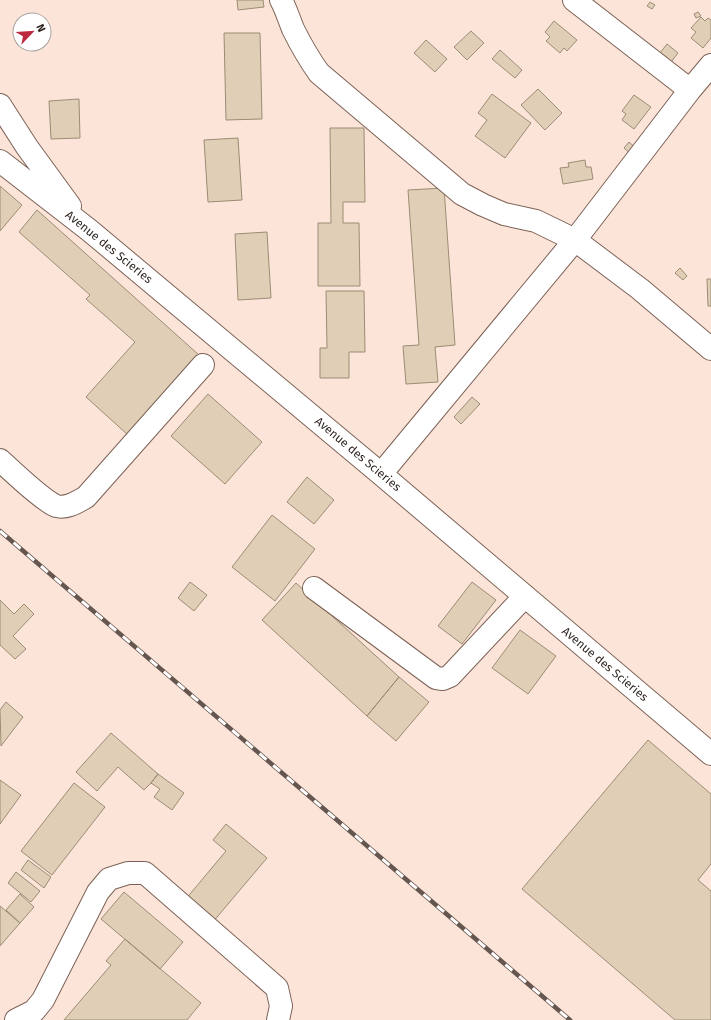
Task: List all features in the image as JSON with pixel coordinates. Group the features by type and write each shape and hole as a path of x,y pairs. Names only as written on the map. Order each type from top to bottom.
{"street":[{"path":"281,0 304,51 319,73 462,194 504,214 536,221 575,240 640,289 711,349"},
{"path":"574,0 690,90"},
{"path":"381,474 575,240 690,90 711,65"},
{"path":"0,105 31,153 89,230"},
{"name":"Avenue des Scieries","path":"0,161 89,230 381,474 711,754"},
{"path":"0,460 41,496 57,506 72,505 86,497 203,365"},
{"path":"314,588 436,678 443,679 450,676 525,596"},
{"path":"16,1020 34,1011 43,1000 98,892 109,879 128,873 145,873 277,988 281,1006 278,1020"}],"building":[{"path":"237,0 263,0 264,7 238,10"},
{"path":"650,2 655,5 652,9 647,6"},
{"path":"698,12 701,16 696,18 694,14"},
{"path":"701,17 705,21 708,18 711,20 711,38 703,48 691,38 696,32 691,28"},
{"path":"554,21 577,40 567,51 564,48 560,53 546,41 550,37 545,32"},
{"path":"471,31 484,43 467,60 454,47"},
{"path":"224,33 260,33 262,119 226,120"},
{"path":"426,40 447,59 435,72 414,53"},
{"path":"667,44 678,53 671,62 660,53"},
{"path":"500,50 522,70 515,78 492,59"},
{"path":"538,89 562,113 545,130 521,105"},
{"path":"492,94 531,123 505,158 475,136 487,120 478,113"},
{"path":"634,95 651,107 634,129 622,120 626,114 622,111"},
{"path":"79,99 80,138 51,139 49,101"},
{"path":"330,128 364,128 365,202 343,202 343,223 359,223 360,286 318,286 318,223 331,223"},
{"path":"238,138 242,200 208,202 204,140"},
{"path":"629,142 638,150 633,156 624,148"},
{"path":"585,160 586,167 591,167 593,179 563,184 560,168 569,167 568,163"},
{"path":"0,186 22,205 0,231"},
{"path":"444,188 455,345 435,347 438,382 406,384 403,346 419,345 408,190"},
{"path":"37,210 199,355 128,435 86,397 135,342 86,299 90,295 19,232"},
{"path":"267,232 271,298 238,300 235,234"},
{"path":"680,268 687,276 683,280 675,273"},
{"path":"707,279 711,279 711,306 708,306"},
{"path":"326,291 364,291 365,352 349,352 349,378 320,378 320,348 327,348"},
{"path":"208,394 262,442 225,484 171,436"},
{"path":"472,397 480,404 461,424 454,417"},
{"path":"307,477 334,500 314,524 287,502"},
{"path":"272,515 315,549 275,601 232,567"},
{"path":"190,582 207,595 194,611 178,598"},
{"path":"472,582 496,600 462,644 438,626"},
{"path":"296,583 399,677 367,716 262,620"},
{"path":"0,600 14,614 24,604 34,614 13,636 26,649 15,659 0,645"},
{"path":"520,630 556,656 528,694 492,668"},
{"path":"399,677 429,702 396,741 367,716"},
{"path":"6,702 23,717 1,746 0,710"},
{"path":"111,733 158,774 144,790 118,767 97,791 76,772"},
{"path":"648,740 711,794 711,864 698,880 711,891 711,1020 675,1020 522,889"},
{"path":"158,774 184,793 172,810 154,797 160,789 151,783"},
{"path":"0,780 21,795 0,824"},
{"path":"74,783 105,807 52,875 21,851"},
{"path":"226,824 267,858 212,923 185,900 226,851 213,840"},
{"path":"28,860 51,877 44,888 21,870"},
{"path":"16,872 40,891 31,902 8,883"},
{"path":"124,892 183,942 160,969 101,919"},
{"path":"20,894 34,907 20,923 6,910"},
{"path":"0,906 20,923 0,946"},
{"path":"125,939 201,1003 187,1020 64,1020 111,965 106,961"}],"railway":[{"path":"0,531 570,1020"}]}
